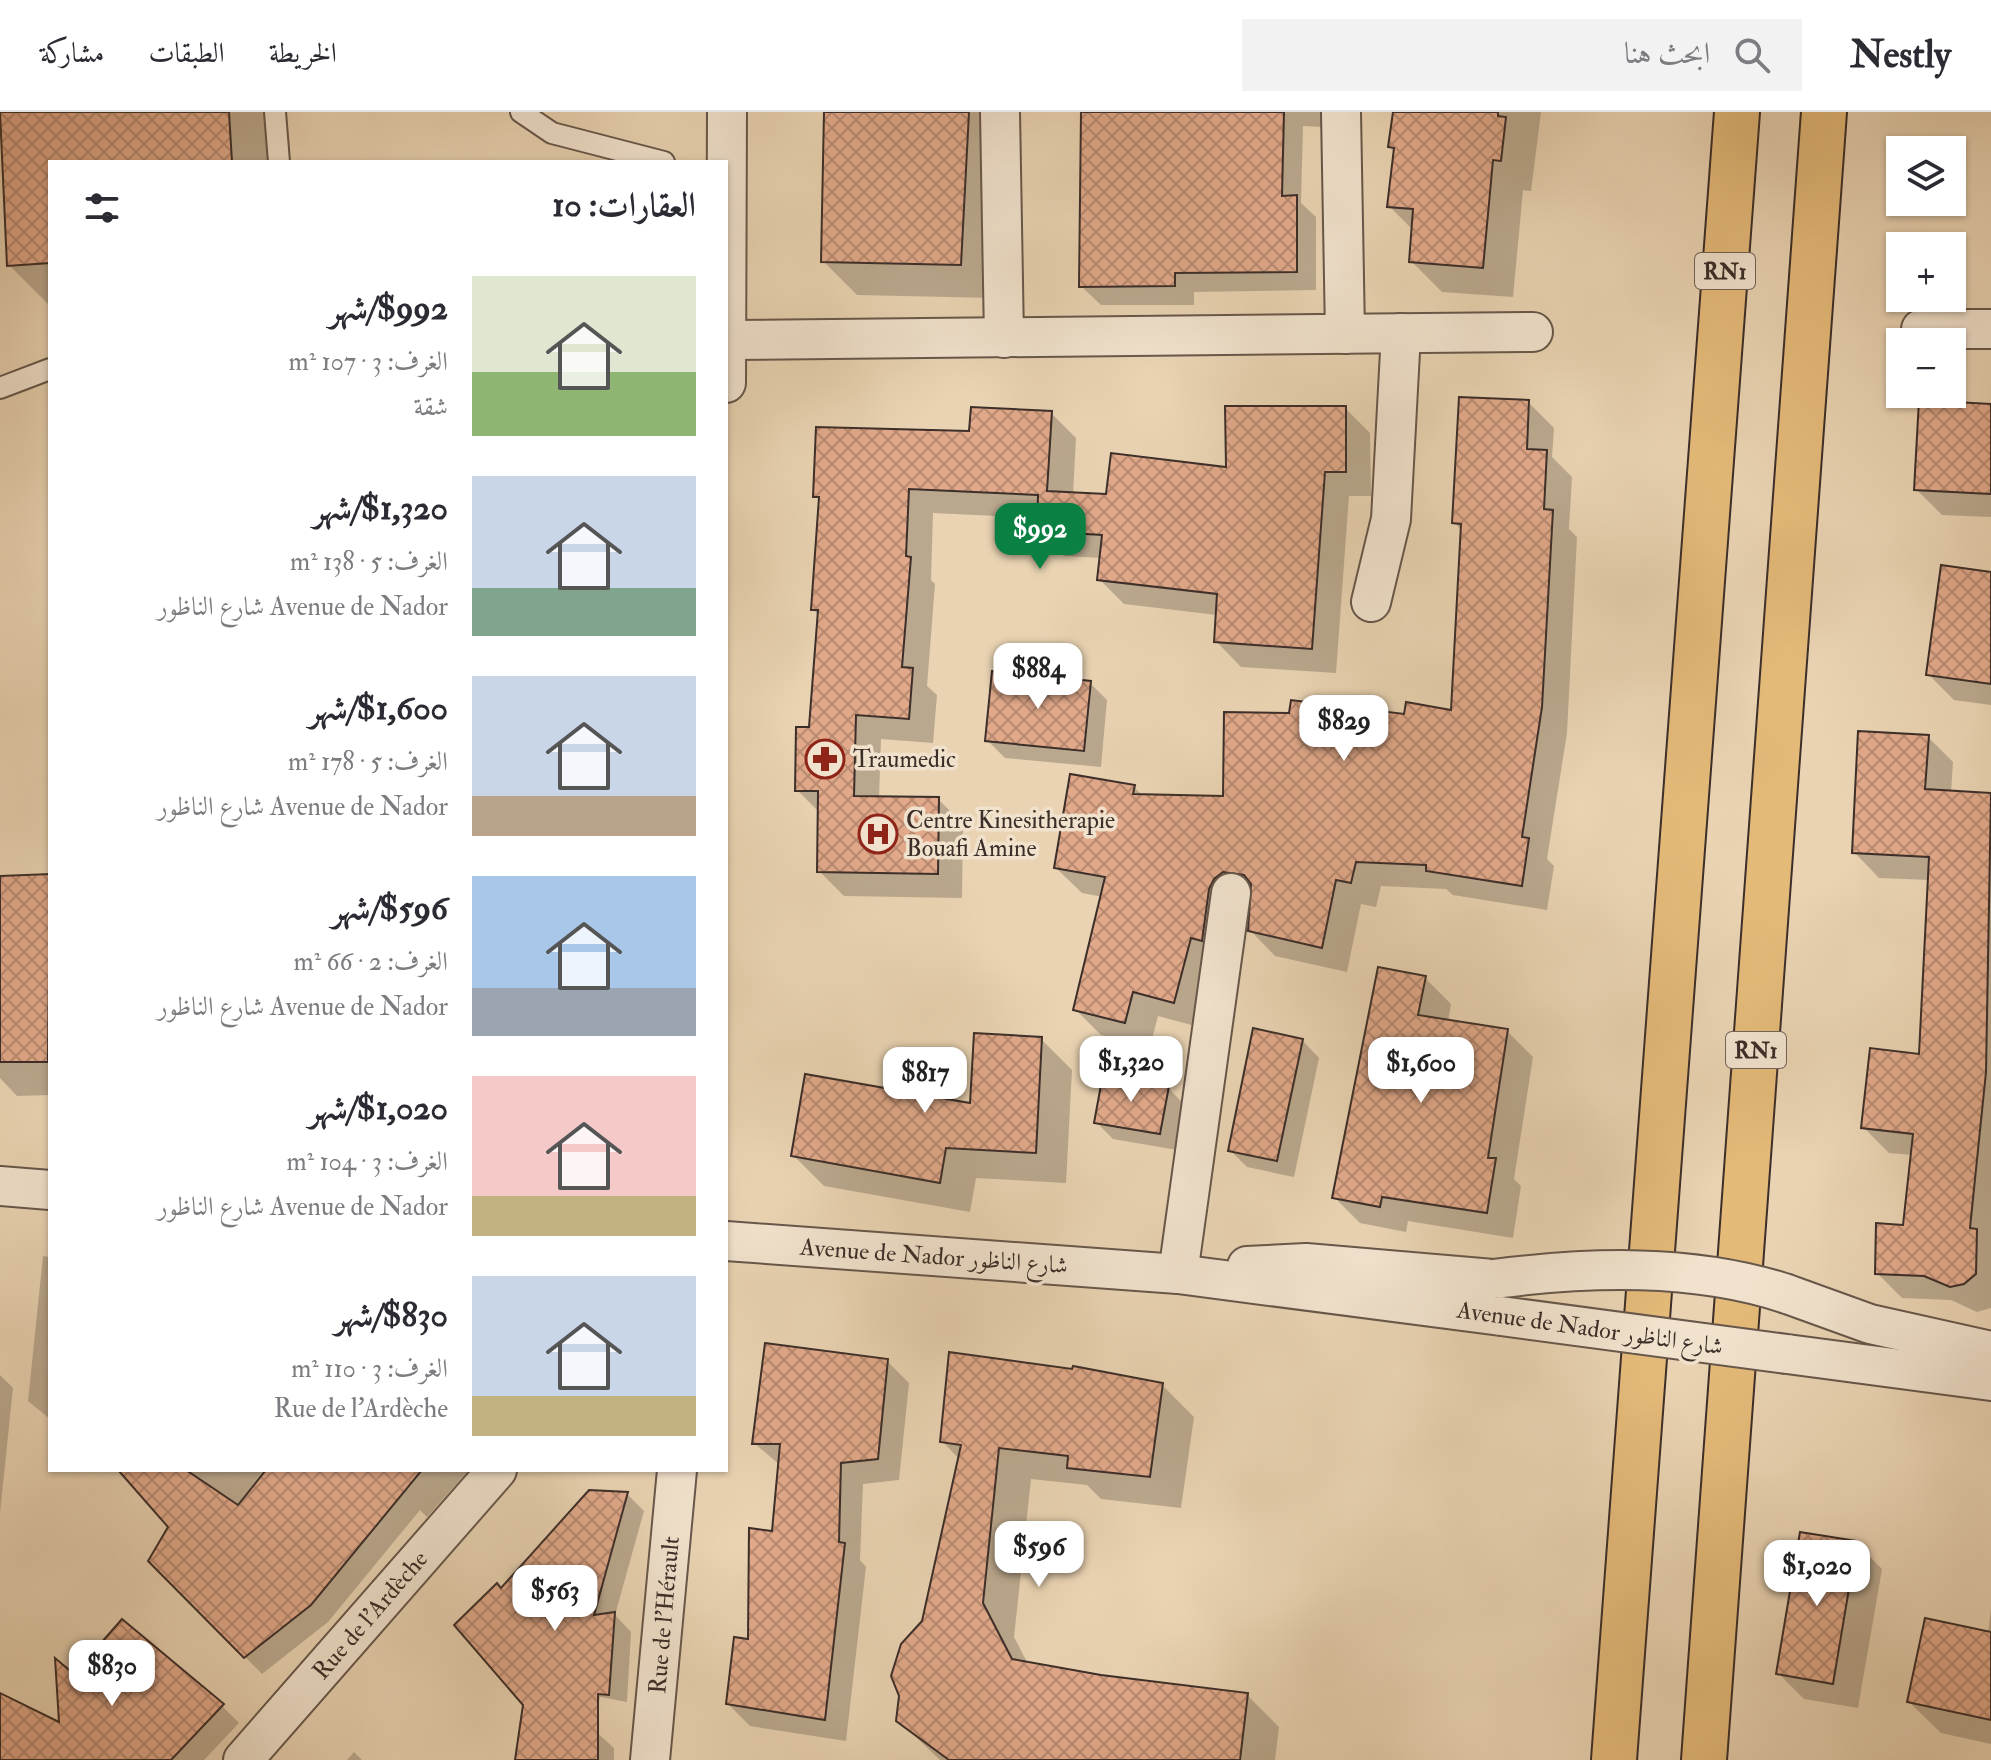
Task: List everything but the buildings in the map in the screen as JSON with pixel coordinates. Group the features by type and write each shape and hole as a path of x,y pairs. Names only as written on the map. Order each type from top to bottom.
{"highway":[{"path":"1706,112 1714,430"},
{"name":"RN1","path":"1614,1760 1737,112"},
{"name":"RN1","path":"1704,1760 1824,112"},
{"path":"1807,340 1855,112"}],"street":[{"path":"726,160 727,112"},
{"path":"1000,112 1004,338"},
{"path":"1341,112 1345,334"},
{"path":"1966,329 1991,329"},
{"path":"728,340 1533,332"},
{"path":"1371,602 1385,553 1393,507 1401,333"},
{"path":"1184,1275 1231,893"},
{"path":"0,1186 48,1190"},
{"name":"Avenue de Nador شارع الناظور","path":"728,1241 1184,1275 1991,1381"},
{"name":"Avenue de Nador شارع الناظور","path":"1184,1275 1231,1267 1306,1263 1493,1279 1588,1268 1728,1278 1787,1294 1870,1324 1991,1351"},
{"name":"Rue de l'Ardèche","path":"243,1760 495,1472"},
{"name":"Rue de l'Hérault","path":"650,1760 677,1472"}],"lane":[{"path":"275,112 279,160"},
{"path":"521,112 552,133 656,160"},
{"path":"0,388 48,370"}],"place":[{"name":"Traumedic","path":"825,759"},
{"name":"Centre Kinesitherapie Bouafi Amine","path":"878,834"}]}
